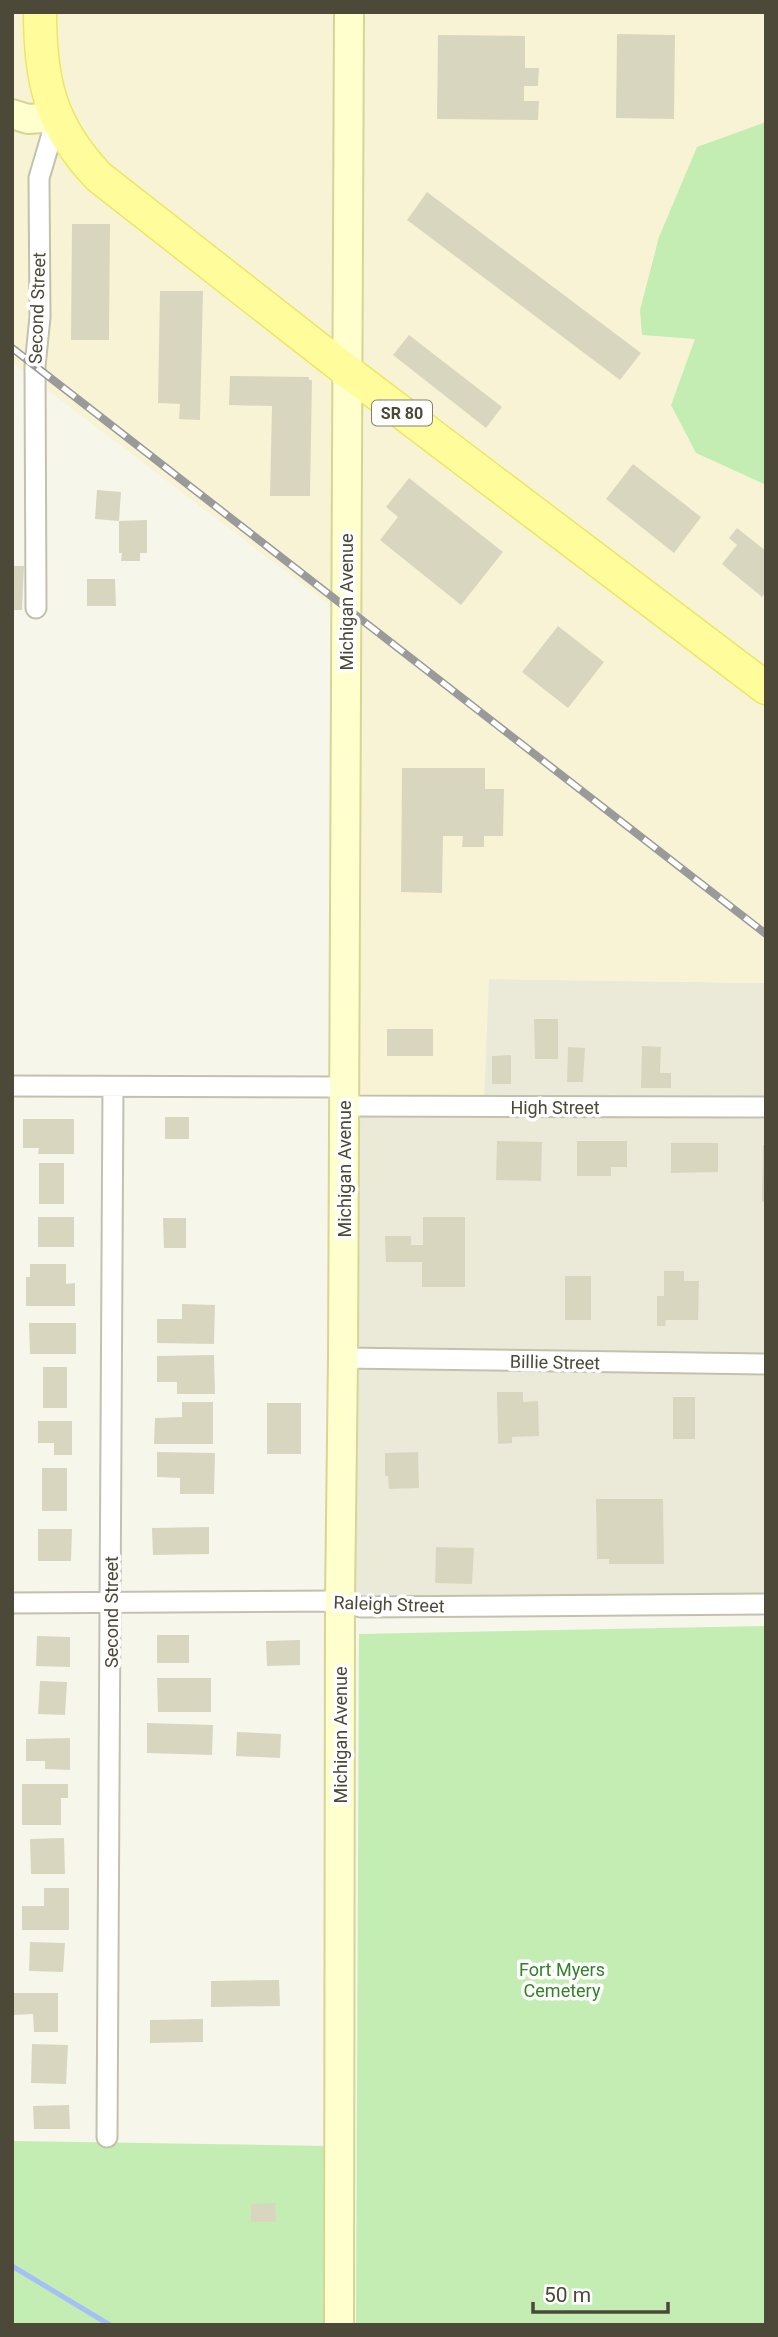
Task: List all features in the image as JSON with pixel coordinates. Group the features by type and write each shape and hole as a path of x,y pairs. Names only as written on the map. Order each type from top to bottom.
{"main road":[{"name":"SR 80","path":"40,12 40,49 44,78 57,117 80,157 99,177 347,371 766,688"}],"street":[{"name":"Michigan Avenue","path":"339,2325 340,1601 344,1359 349,12"},
{"path":"12,114 28,119 57,117"},
{"name":"Second Street","path":"36,608 35,366 40,317 39,178 57,117"},
{"name":"High Street","path":"12,1087 113,1087 344,1097 766,1107"},
{"name":"Second Street","path":"107,2137 113,1087"},
{"name":"Billie Street","path":"344,1359 766,1363"},
{"name":"Raleigh Street","path":"12,1603 340,1601 361,1606 766,1604"}],"shaded area":[{"path":"12,12 30,12 43,109 12,104"},
{"path":"51,12 339,12 337,351 107,170 65,108"},
{"path":"360,12 766,12 766,122 697,148 642,335 695,339 671,405 696,453 766,485 766,676 358,367"},
{"path":"12,124 50,127 337,376 336,610 12,363"},
{"path":"358,391 766,701 766,983 489,979 484,1100 354,1095"},
{"path":"489,979 766,983 766,1609 351,1614 354,1095"}],"green space":[{"path":"766,122 766,485 696,453 671,405 695,339 642,335 640,310 659,237 697,147"},
{"name":"Fort Myers Cemetery","path":"766,1626 766,2325 356,2325 359,1634"},
{"path":"12,2141 329,2146 328,2325 12,2325"}],"building":[{"path":"617,34 675,35 674,119 616,118"},
{"path":"438,35 525,36 525,68 539,68 538,86 524,86 524,101 539,101 538,120 437,119"},
{"path":"427,192 641,353 620,380 407,220"},
{"path":"72,224 110,224 109,340 71,340"},
{"path":"160,291 203,291 200,420 179,419 180,404 158,403"},
{"path":"409,335 502,407 486,428 393,355"},
{"path":"230,376 309,377 309,380 312,380 310,496 270,496 272,406 229,405"},
{"path":"633,464 701,517 674,553 606,499"},
{"path":"409,478 503,552 461,605 380,540 398,517 386,507"},
{"path":"97,490 121,492 119,521 95,519"},
{"path":"147,520 147,553 140,553 140,561 121,561 119,521"},
{"path":"737,528 766,551 766,592 762,597 722,564 737,545 729,538"},
{"path":"12,566 24,566 22,610 12,610"},
{"path":"87,579 115,579 116,606 87,606"},
{"path":"558,626 604,662 568,708 522,672"},
{"path":"402,768 485,768 485,789 504,789 503,836 484,836 484,847 462,847 463,836 443,836 442,893 401,892"},
{"path":"534,1019 558,1019 558,1059 535,1059"},
{"path":"387,1029 433,1029 433,1056 387,1056"},
{"path":"642,1046 661,1047 660,1073 671,1073 671,1088 641,1088"},
{"path":"568,1047 585,1048 583,1082 567,1082"},
{"path":"511,1055 511,1084 492,1084 492,1056"},
{"path":"165,1117 189,1117 189,1139 165,1139"},
{"path":"23,1119 74,1119 74,1154 38,1154 39,1148 23,1148"},
{"path":"497,1141 542,1142 541,1181 496,1180"},
{"path":"577,1141 627,1141 627,1167 611,1167 611,1176 577,1176"},
{"path":"671,1143 718,1143 718,1172 671,1173"},
{"path":"763,1145 766,1145 766,1202 762,1202"},
{"path":"39,1163 64,1163 64,1204 39,1204"},
{"path":"38,1217 74,1217 74,1247 38,1247"},
{"path":"423,1217 465,1217 465,1287 422,1287 422,1262 386,1262 385,1236 411,1236 411,1245 423,1245"},
{"path":"163,1218 186,1218 186,1248 164,1248"},
{"path":"30,1264 66,1264 66,1284 75,1283 75,1306 26,1306 26,1277 30,1277"},
{"path":"664,1271 684,1271 684,1281 699,1281 698,1320 666,1320 665,1326 657,1326 657,1296 664,1296"},
{"path":"565,1276 591,1276 591,1320 565,1320"},
{"path":"182,1304 215,1305 214,1344 157,1343 157,1319 182,1319"},
{"path":"29,1323 76,1323 76,1354 30,1354"},
{"path":"214,1355 215,1394 177,1394 177,1382 157,1382 157,1356"},
{"path":"43,1367 67,1367 67,1408 43,1408"},
{"path":"497,1392 523,1392 523,1402 538,1401 539,1436 512,1437 512,1443 498,1444"},
{"path":"673,1397 695,1397 695,1439 673,1439"},
{"path":"182,1402 213,1402 213,1444 154,1444 155,1418 182,1417"},
{"path":"267,1403 301,1403 301,1454 267,1454"},
{"path":"38,1421 72,1421 72,1455 54,1455 54,1443 38,1443"},
{"path":"157,1452 215,1453 214,1494 180,1494 180,1478 157,1477"},
{"path":"418,1452 419,1488 389,1489 388,1476 385,1476 385,1453"},
{"path":"42,1468 67,1468 67,1511 42,1511"},
{"path":"596,1499 663,1499 664,1564 609,1564 609,1559 597,1559"},
{"path":"209,1527 209,1554 153,1555 152,1528"},
{"path":"38,1529 72,1529 71,1561 38,1561"},
{"path":"436,1547 474,1548 472,1584 435,1583"},
{"path":"157,1635 189,1635 189,1663 157,1663"},
{"path":"37,1636 70,1637 70,1667 36,1666"},
{"path":"300,1640 300,1665 267,1666 266,1641"},
{"path":"157,1678 211,1678 211,1712 158,1712"},
{"path":"40,1681 67,1682 65,1715 38,1714"},
{"path":"147,1723 213,1725 212,1755 147,1753"},
{"path":"237,1732 281,1734 280,1758 236,1756"},
{"path":"70,1738 70,1770 45,1769 45,1761 26,1761 26,1739"},
{"path":"22,1784 68,1784 68,1798 61,1798 61,1825 22,1825"},
{"path":"64,1838 65,1874 31,1874 30,1839"},
{"path":"44,1888 69,1888 69,1930 22,1930 22,1906 44,1906"},
{"path":"30,1942 65,1943 63,1972 29,1971"},
{"path":"279,1980 280,2006 211,2007 211,1981"},
{"path":"14,1993 58,1993 58,2032 34,2032 33,2014 14,2015"},
{"path":"203,2019 203,2042 150,2043 150,2020"},
{"path":"32,2044 68,2045 66,2084 31,2083"},
{"path":"69,2105 70,2129 34,2129 33,2106"},
{"path":"275,2203 276,2222 251,2222 251,2204"}],"waterway":[{"path":"12,2266 110,2325"}],"railway":[{"path":"12,348 766,934"}]}
